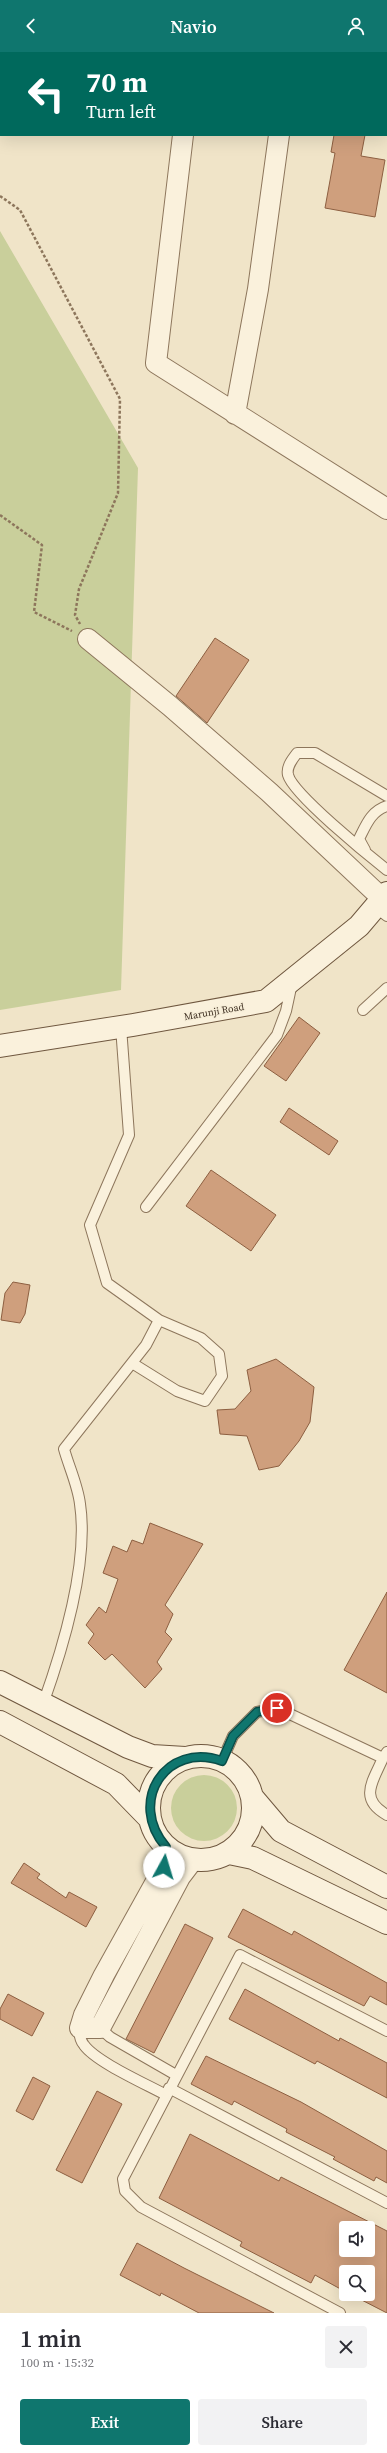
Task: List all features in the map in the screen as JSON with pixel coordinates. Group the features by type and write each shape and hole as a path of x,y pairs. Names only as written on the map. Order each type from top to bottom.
{"street":[{"path":"183,136 156,363 387,509"},
{"path":"235,414 258,289 279,136"},
{"path":"88,639 170,706 269,792 384,904"},
{"name":"Marunji Road","path":"0,1046 121,1027 266,1001 384,904"},
{"path":"0,1682 128,1747 152,1756 185,1758 208,1756 228,1763 245,1778 253,1798 281,1831 387,1887"},
{"path":"0,1722 116,1784 150,1819 158,1838 166,1847 180,1857 193,1860 210,1860 229,1853 244,1838 253,1820 253,1798"},
{"path":"150,1819 151,1794 157,1781 164,1771 185,1758"},
{"path":"166,1847 164,1867 104,1975 84,2015 80,2028 100,2028 180,1877 193,1860"},
{"path":"229,1853 254,1858 387,1923"}],"lane":[{"path":"387,796 315,753 297,753 290,763 288,774 295,786 366,853 387,870"},
{"path":"366,853 359,839 367,822 377,810 387,806"},
{"path":"146,1207 277,1035 286,1011 293,980"},
{"path":"363,1010 387,988"},
{"path":"121,1027 129,1135 90,1225 107,1283 159,1320 201,1338 219,1354 222,1376 205,1401 177,1391 132,1363"},
{"path":"43,1704 59,1657 80,1564 80,1504 64,1449 146,1345 159,1320"},
{"path":"222,1761 233,1736 257,1712 277,1708 385,1755 369,1792 371,1802 387,1815"},
{"path":"340,2313 141,2208 125,2191 123,2179 167,2092 240,1955 387,2030"},
{"path":"80,2028 79,2035 84,2045 94,2055 387,2202"},
{"path":"100,2028 110,2037 176,2075"}],"path":[{"path":"0,196 20,210 120,399 118,493 79,589 75,615 88,639"},
{"path":"0,515 42,545 34,612 88,639"}],"green space":[{"path":"0,231 138,468 121,990 0,1010"},
{"path":"204,1775 217,1778 227,1785 234,1795 237,1808 234,1821 227,1831 217,1838 204,1841 191,1838 181,1831 174,1821 171,1808 174,1795 181,1785 191,1778"}],"building":[{"path":"334,136 365,136 361,156 385,160 375,217 325,208 335,153 331,152"},
{"path":"215,638 249,660 207,723 176,696"},
{"path":"299,1017 320,1033 286,1081 264,1066"},
{"path":"289,1108 338,1141 329,1155 280,1122"},
{"path":"211,1170 276,1215 251,1251 186,1206"},
{"path":"13,1282 30,1285 25,1314 20,1323 1,1320 5,1293"},
{"path":"276,1359 314,1387 310,1422 299,1441 279,1466 259,1470 247,1436 220,1434 217,1410 235,1409 251,1391 247,1370"},
{"path":"150,1523 203,1544 165,1605 173,1614 165,1632 172,1639 157,1662 162,1669 145,1688 112,1654 105,1660 88,1643 94,1634 86,1625 99,1607 106,1613 118,1579 103,1573 113,1546 127,1552 132,1540 143,1544"},
{"path":"387,1592 387,1693 344,1670"},
{"path":"24,1863 40,1874 37,1878 66,1898 69,1892 97,1907 86,1927 11,1883"},
{"path":"243,1909 292,1935 294,1931 387,1983 387,2005 370,1996 364,2006 228,1937"},
{"path":"185,1924 213,1938 154,2053 126,2039"},
{"path":"245,1989 339,2041 340,2038 387,2063 387,2098 317,2061 315,2064 229,2019"},
{"path":"8,1994 44,2013 32,2036 0,2019 0,2009"},
{"path":"206,2056 301,2102 387,2151 387,2183 376,2177 374,2181 333,2159 335,2157 286,2132 287,2129 234,2101 232,2105 191,2084"},
{"path":"33,2077 50,2086 33,2120 16,2111"},
{"path":"97,2091 122,2104 82,2183 56,2170"},
{"path":"190,2134 279,2181 281,2177 367,2221 339,2221 339,2257 375,2257 375,2225 387,2231 387,2313 364,2301 375,2301 375,2265 339,2265 339,2288 315,2275 311,2283 240,2246 242,2242 159,2198"},
{"path":"137,2243 274,2313 199,2313 161,2293 160,2296 120,2275"}],"route":[{"path":"164,1867 166,1847 158,1838 150,1819 151,1794 164,1771 185,1758 208,1756 222,1761 233,1736 257,1712 277,1708"}]}
